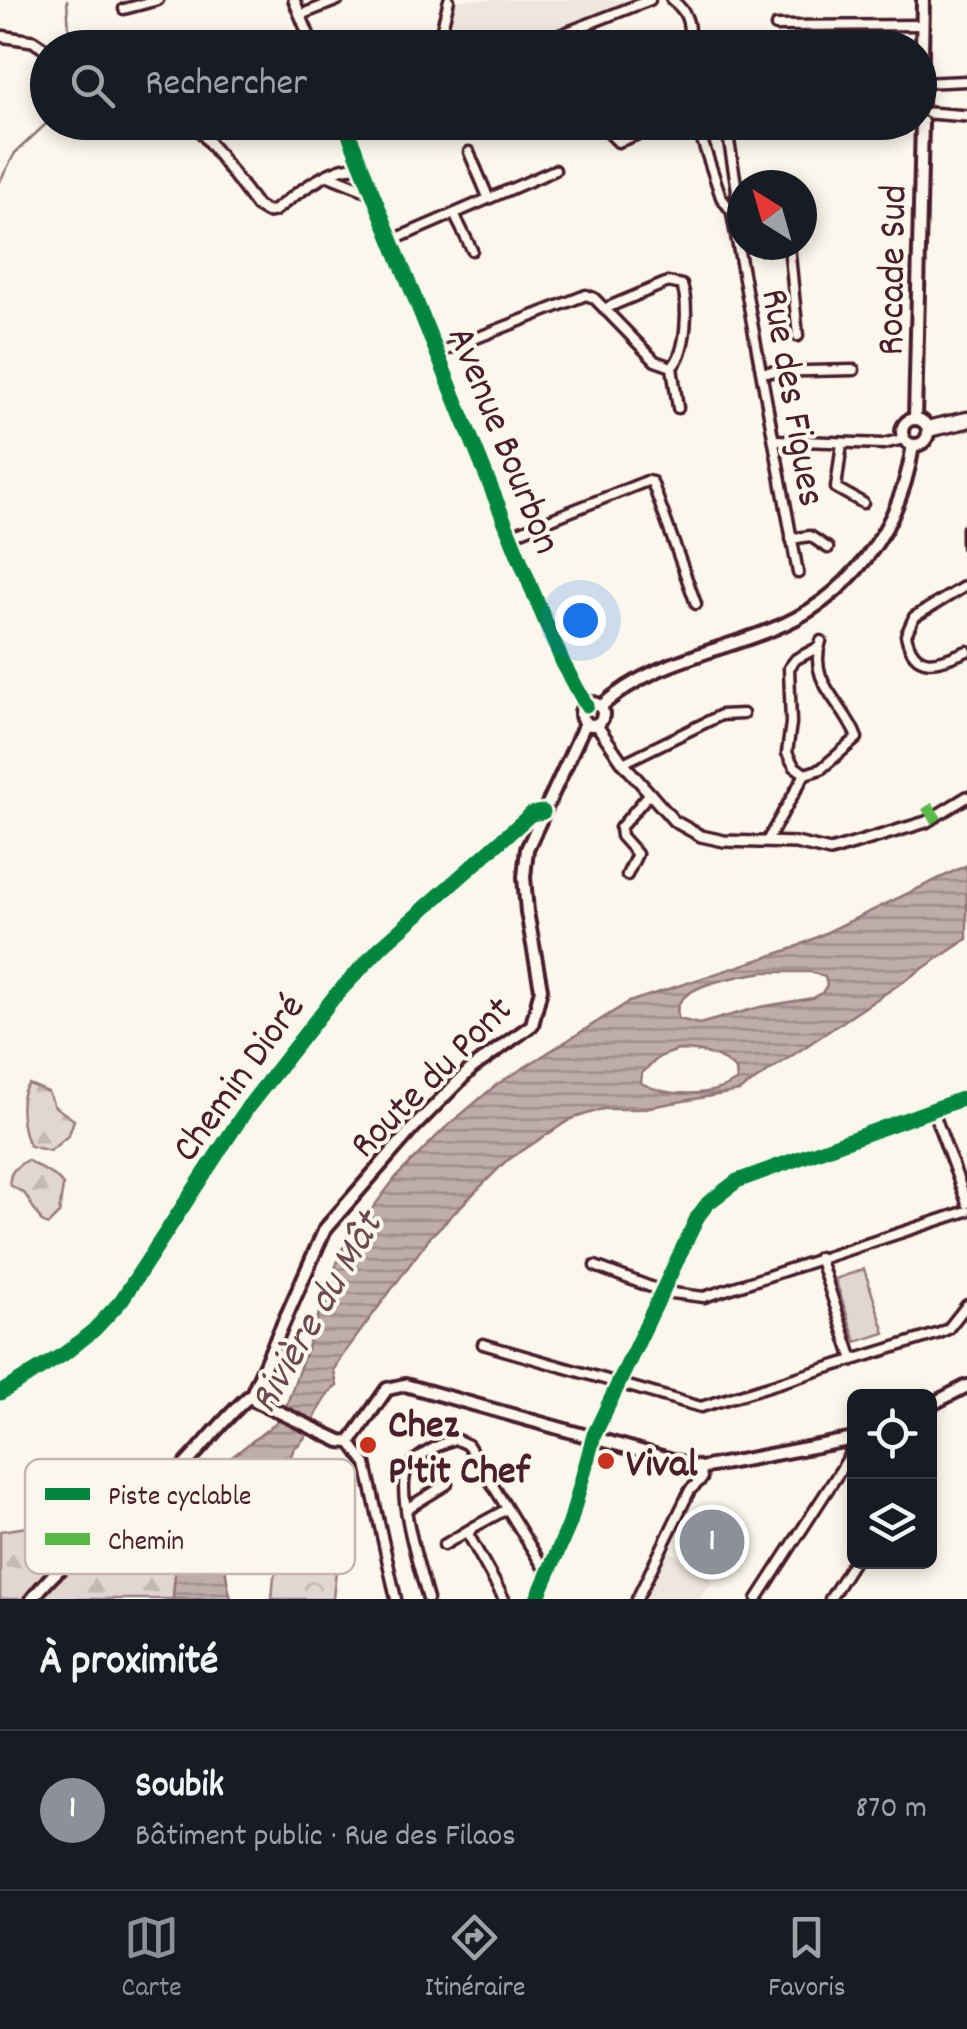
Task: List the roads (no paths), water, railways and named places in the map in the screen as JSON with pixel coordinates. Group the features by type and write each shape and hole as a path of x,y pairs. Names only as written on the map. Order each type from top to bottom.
{"main road":[{"name":"Rocade Sud","path":"922,30 923,0"},
{"name":"Rocade Sud","path":"916,419 921,140"},
{"path":"600,707 636,678 772,630 829,597 865,560 888,524 902,494 908,442 904,424 916,419 927,429 922,444 908,442"},
{"path":"594,703 600,707 603,716 591,723 582,714 586,706 594,703"},
{"name":"Route du Pont","path":"254,1398 325,1228 472,1068 532,1025 541,989 526,912 527,849 591,723"},
{"path":"191,1459 254,1398 350,1442 387,1389 398,1384 701,1468 847,1441"},
{"path":"937,1401 967,1386"},
{"path":"32,1599 52,1574"}],"street":[{"path":"124,10 158,0"},
{"path":"294,0 307,30"},
{"path":"300,14 338,0"},
{"path":"442,30 449,0"},
{"path":"578,30 650,0"},
{"path":"672,0 686,14 690,30"},
{"path":"776,26 922,25"},
{"path":"0,36 30,40"},
{"path":"937,82 967,81"},
{"path":"937,115 967,116"},
{"path":"208,140 262,210 274,211 326,176 353,172 355,186 373,193"},
{"name":"Avenue Bourbon","path":"350,140 355,154 353,172 373,193 562,663 586,706"},
{"path":"702,140 727,206"},
{"path":"728,140 733,170"},
{"path":"469,152 488,197"},
{"path":"393,240 555,170"},
{"path":"454,214 472,250"},
{"name":"Rue des Figues","path":"742,260 798,573"},
{"path":"790,260 798,336"},
{"path":"672,367 655,360 606,308 668,282 679,282 686,301 680,353 672,367 678,408"},
{"name":"Avenue Bourbon","path":"438,353 586,295 606,308"},
{"path":"762,372 854,370"},
{"path":"927,429 967,420"},
{"path":"775,440 908,442"},
{"path":"842,443 836,488 863,503"},
{"name":"Avenue Bourbon","path":"510,535 652,482 696,604"},
{"path":"967,530 967,546"},
{"name":"Rue des Figues","path":"792,539 810,536 828,548"},
{"path":"967,585 914,618 906,635 910,650 924,661 941,661 967,651"},
{"path":"768,841 806,774 821,769 856,738 821,682 816,663 819,644 796,658 789,668 792,723 787,753 794,766 806,774"},
{"path":"623,764 721,715 743,714"},
{"path":"591,723 674,821 701,836 724,841 768,841 830,851 926,822 967,798"},
{"path":"627,875 637,854 621,836 620,828 650,794"},
{"name":"Chemin Dioré","path":"0,1393 64,1354 121,1301 248,1107 334,997 382,946 531,814 543,812"},
{"path":"536,1599 570,1524 592,1439 698,1216 721,1191 755,1174 967,1097"},
{"path":"933,1112 967,1203"},
{"path":"595,1266 664,1292 704,1296 967,1211"},
{"path":"820,1257 853,1360"},
{"path":"483,1344 701,1407 948,1329 967,1305"},
{"path":"428,1599 411,1540 404,1478 414,1462 456,1438 468,1445 548,1575"},
{"path":"350,1442 366,1464 396,1599"},
{"path":"637,1599 690,1490 702,1479 701,1468"},
{"path":"758,1599 847,1470"},
{"path":"408,1508 447,1484"},
{"path":"444,1544 507,1509"},
{"path":"469,1530 468,1537 504,1599"},
{"path":"830,1599 849,1569"}],"waterway":[{"path":"67,0 69,30"},
{"path":"0,181 15,153 30,139"}],"place":[{"name":"Chez P'tit Chef","path":"368,1445"},
{"name":"Vival","path":"606,1461"},
{"name":"Soubik","path":"712,1542"}],"water label":[{"name":"Rivière du Mât","path":"313,1311"}]}
